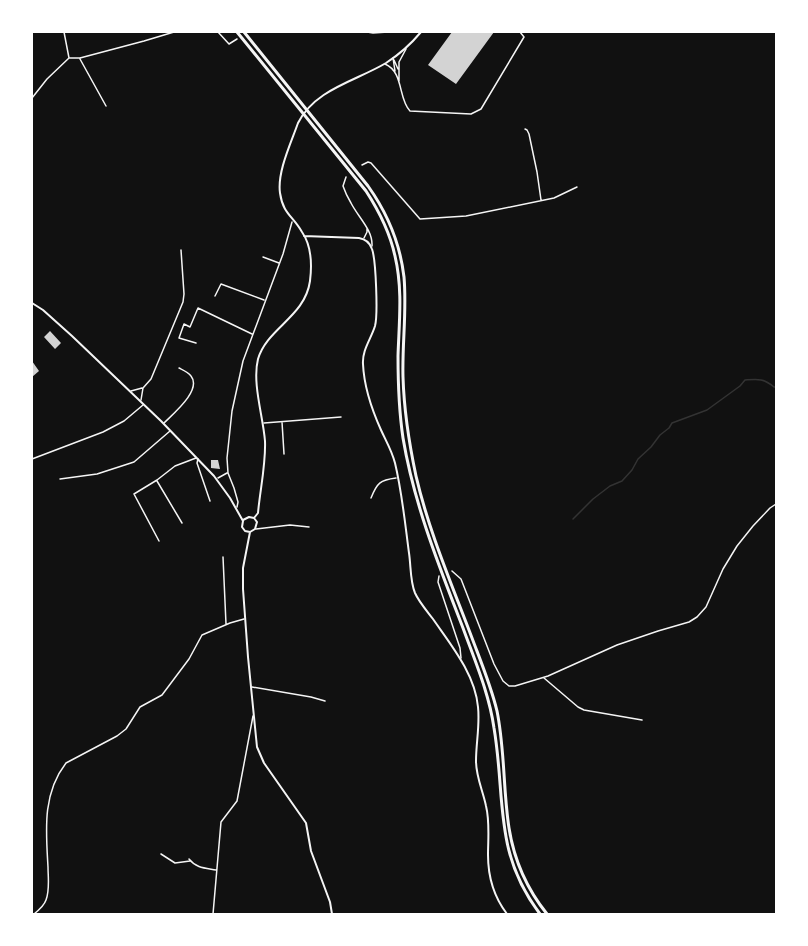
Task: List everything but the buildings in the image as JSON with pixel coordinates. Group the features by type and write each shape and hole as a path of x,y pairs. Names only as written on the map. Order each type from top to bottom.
{"highway":[{"path":"237,32 355,176 378,211 391,241 400,286 399,387 405,446 413,485 424,523 481,676 492,717 503,823 508,849 521,885 540,915"},
{"path":"244,32 376,196 396,238 403,265 405,310 403,378 406,417 418,484 429,521 486,675 498,716 508,821 514,852 526,882 547,915"}],"main road":[{"path":"254,518 258,513 265,442 256,374 259,356 272,336 303,302 307,296 310,281 311,266 304,236 281,201 279,191 285,163 301,117 314,102 350,80 385,64 406,49 422,32"},
{"path":"304,236 364,239 371,247 375,267 376,319 363,356 363,365 372,408 391,450 398,478 412,586 416,596 461,662 474,689 478,707 476,762 487,813 489,873 497,900 507,915"},
{"path":"32,303 43,310 141,400 197,458 230,498 243,521 243,528 250,532"},
{"path":"243,521 247,517 254,518"},
{"path":"254,518 257,525 250,532 243,568 245,619 257,747 261,757 306,823 311,851 330,902 332,915"}],"street":[{"path":"64,32 69,58"},
{"path":"32,98 69,58 80,58 174,32"},
{"path":"218,32 230,44 237,39"},
{"path":"367,32 388,32"},
{"path":"393,58 406,105 410,111 471,114 481,109 524,37 520,32"},
{"path":"397,74 399,62 406,49"},
{"path":"80,58 106,106"},
{"path":"385,64 391,66 397,74"},
{"path":"525,129 529,134 541,200"},
{"path":"362,165 371,163 420,219 466,216 554,198 577,187"},
{"path":"346,177 343,186 351,204 367,227 371,236 371,247"},
{"path":"236,510 238,502 228,473 227,458 232,411 243,361 280,263 293,221"},
{"path":"364,239 367,227"},
{"path":"141,400 143,388 151,379 183,302 181,250"},
{"path":"263,257 280,263"},
{"path":"215,296 221,284 265,301"},
{"path":"196,343 179,338 184,324 190,327 198,308 252,334"},
{"path":"164,424 192,392 194,385 189,373 178,368"},
{"path":"131,391 143,388"},
{"path":"32,459 104,432 124,421 144,404"},
{"path":"262,423 341,417"},
{"path":"282,421 284,454"},
{"path":"60,479 97,474 134,462 170,430"},
{"path":"159,541 134,494 174,466 197,458 210,501"},
{"path":"216,479 228,473"},
{"path":"371,498 377,485 398,478"},
{"path":"157,480 182,523"},
{"path":"452,571 461,579 494,664 503,681 509,686 515,686 544,677 617,645 689,622 706,607 723,569 737,546 770,508 777,504"},
{"path":"255,529 290,525 309,527"},
{"path":"223,557 226,625"},
{"path":"439,576 438,582 460,648 461,662"},
{"path":"34,915 47,900 47,811 54,782 61,769 66,763 99,747 126,729 140,707 162,695 189,659 202,636 245,619"},
{"path":"544,677 584,710 642,720"},
{"path":"251,686 325,701"},
{"path":"213,915 221,822 237,801 254,714"},
{"path":"162,854 175,863 190,860 199,867 217,870"}],"waterway":[{"path":"573,519 593,499 610,486 622,481 638,459 672,423 707,410 745,380 760,380 776,387"}]}
